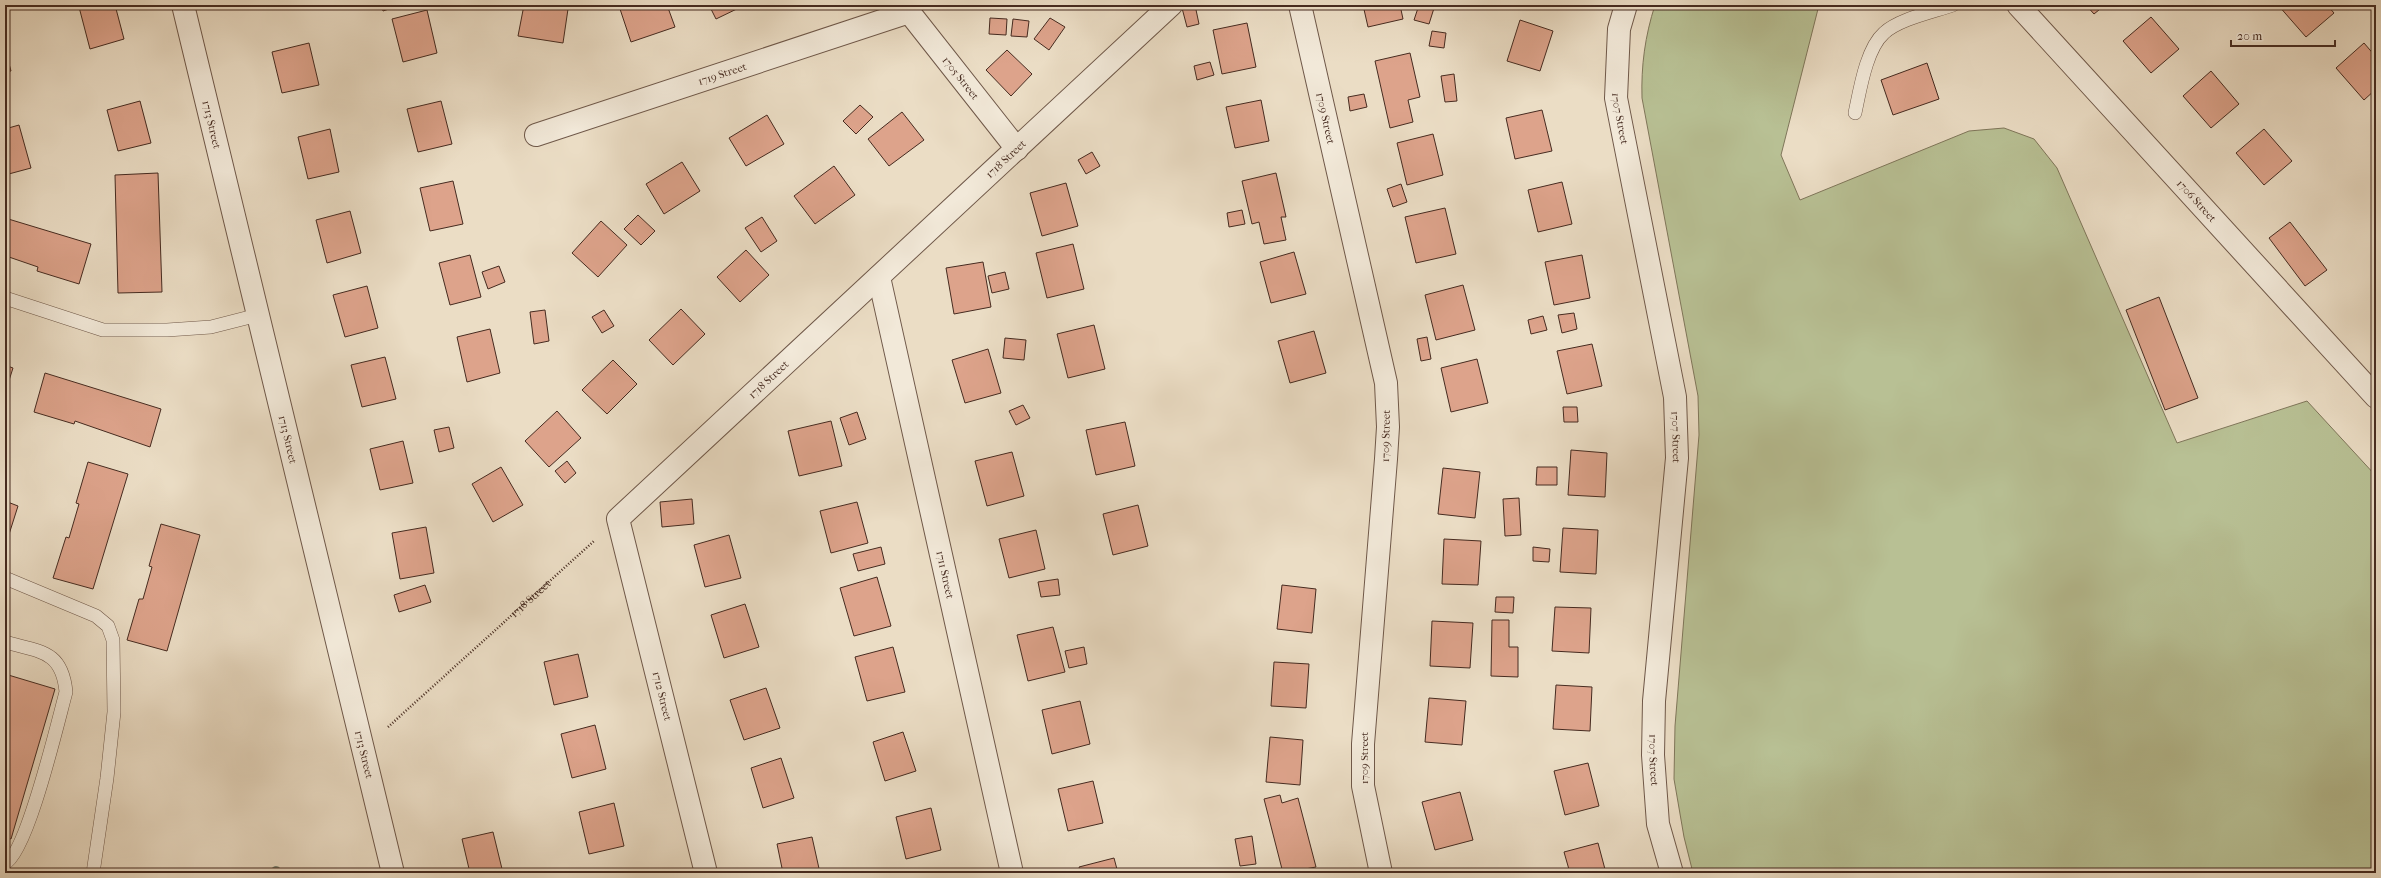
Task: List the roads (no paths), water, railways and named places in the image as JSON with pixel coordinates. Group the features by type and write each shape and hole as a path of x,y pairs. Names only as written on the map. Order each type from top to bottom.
{"street":[{"name":"1713 Street","path":"183,5 393,873"},
{"name":"1718 Street","path":"618,519 1171,5"},
{"name":"1709 Street","path":"1300,5 1386,383 1388,427 1386,459 1362,744 1363,786 1381,873"},
{"name":"1707 Street","path":"1626,5 1619,29 1616,98 1675,397 1677,458 1654,701 1653,755 1658,824 1672,873"},
{"name":"1706 Street","path":"2018,5 2376,397"},
{"name":"1705 Street","path":"908,8 1017,149"},
{"name":"1719 Street","path":"536,135 908,8"},
{"name":"1711 Street","path":"879,277 1012,873"},
{"name":"1712 Street","path":"618,519 706,873"}],"lane":[{"path":"1855,113 1864,73 1876,45 1884,33 1912,19 1953,5"},
{"path":"5,298 103,330 211,327 258,316"},
{"path":"5,578 96,616 108,626 113,640 114,712 107,778 92,873"},
{"path":"5,642 44,652 56,660 64,674 66,692 27,830 11,861 5,863"}]}
